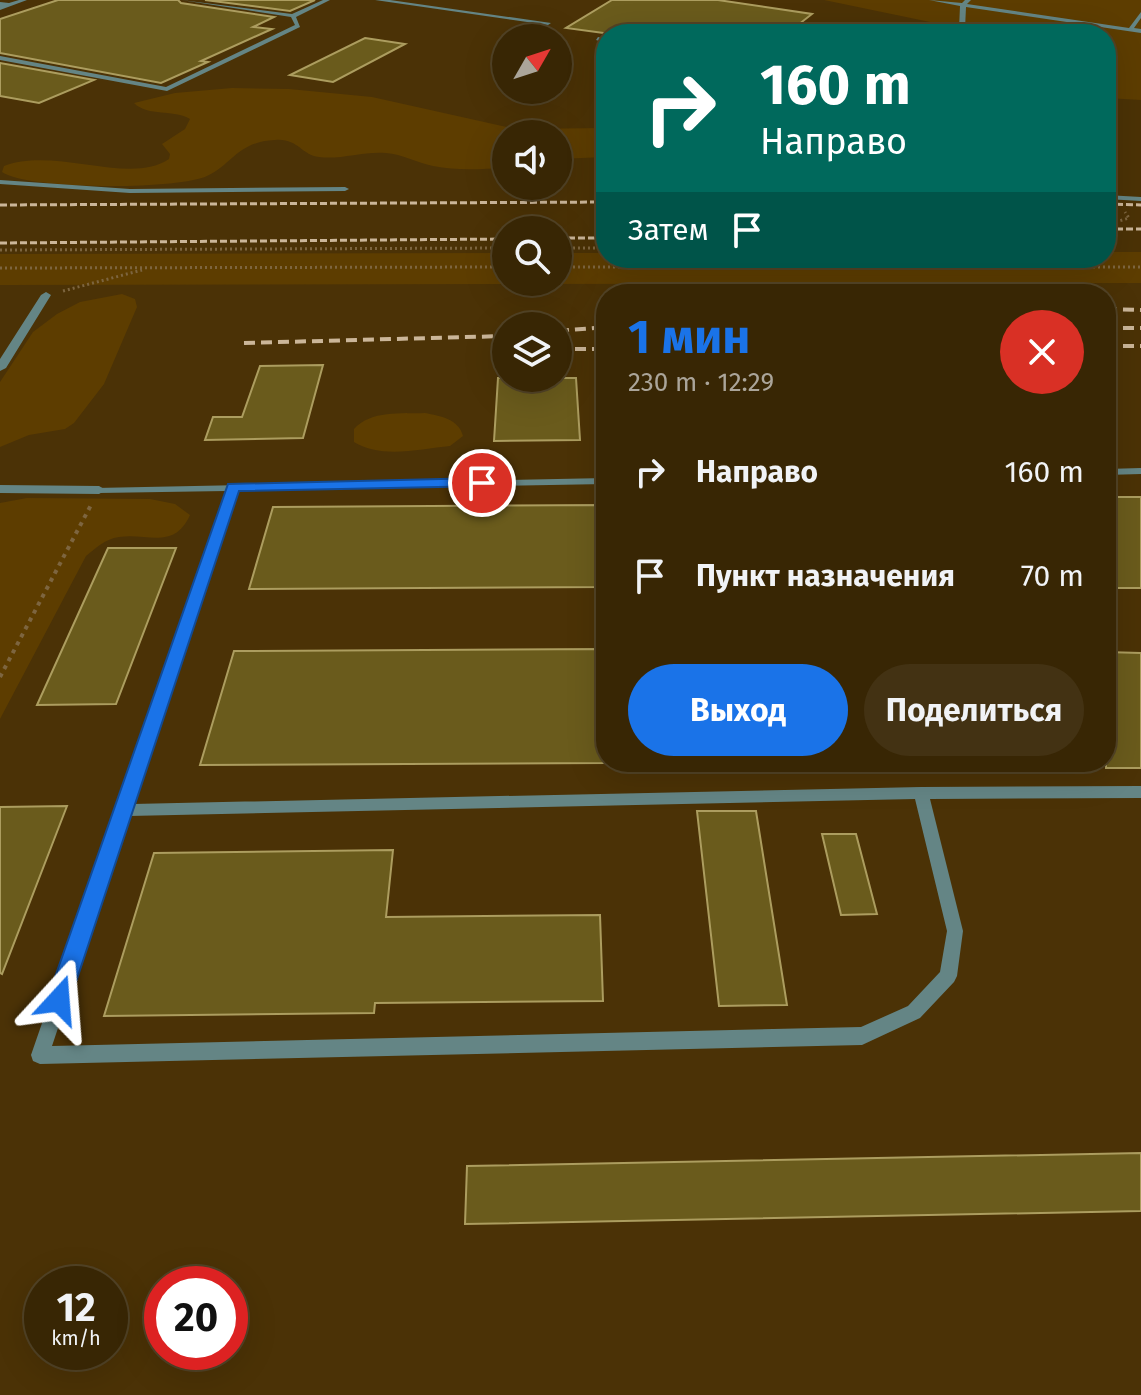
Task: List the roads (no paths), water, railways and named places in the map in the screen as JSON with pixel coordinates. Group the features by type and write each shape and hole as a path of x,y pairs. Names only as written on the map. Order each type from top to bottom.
{"street":[{"path":"0,368 46,295"},
{"path":"0,489 99,490"}],"lane":[{"path":"0,6 24,0"},
{"path":"184,0 293,16 327,0"},
{"path":"378,0 548,23"},
{"path":"932,0 966,2 1100,24"},
{"path":"963,24 966,2"},
{"path":"1131,29 1141,14"},
{"path":"0,58 167,89 298,26 293,16"},
{"path":"1116,27 1141,31"},
{"path":"0,182 130,191 345,189"},
{"path":"1116,191 1129,199"},
{"path":"1116,198 1141,199"},
{"path":"1116,472 1141,471"},
{"path":"99,490 596,481"},
{"path":"233,487 40,1055 862,1036 914,1012 948,976 955,931 921,793"},
{"path":"123,810 921,793 1141,792"}],"railway":[{"path":"0,205 596,202"},
{"path":"1116,204 1141,205"},
{"path":"1116,229 1141,229"},
{"path":"572,238 596,238"},
{"path":"0,243 492,239"},
{"path":"1116,309 1141,310"},
{"path":"572,330 596,328"},
{"path":"1116,328 1141,328"},
{"path":"244,343 492,336"},
{"path":"1116,346 1141,346"},
{"path":"572,349 596,349"}]}
